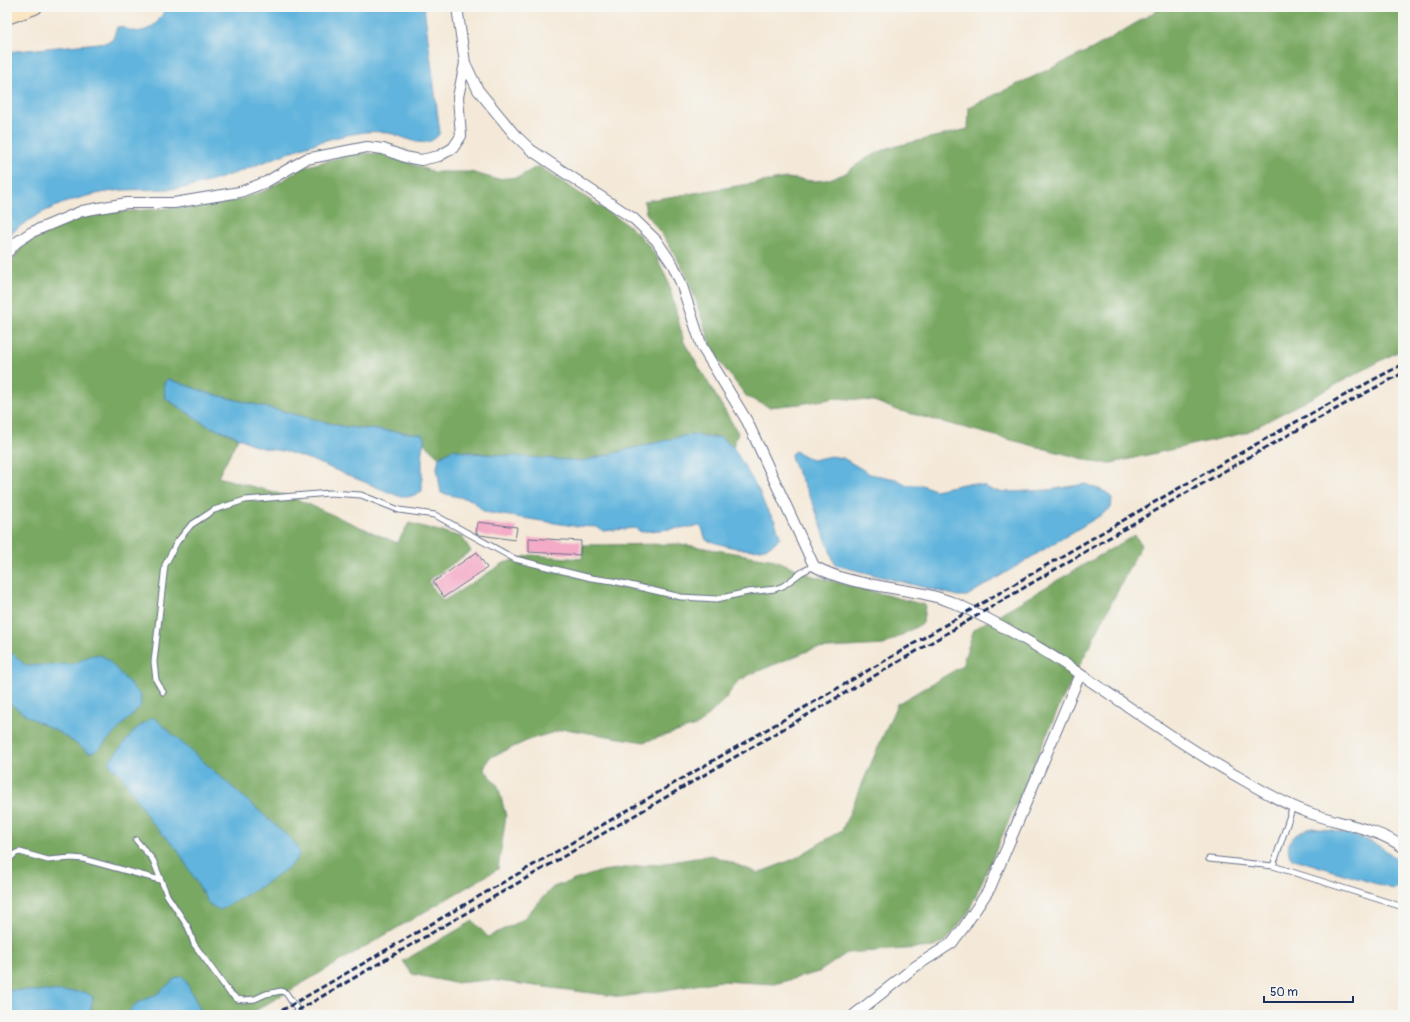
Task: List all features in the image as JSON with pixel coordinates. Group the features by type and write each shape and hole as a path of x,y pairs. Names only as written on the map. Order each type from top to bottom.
{"street":[{"path":"7,17 35,7"},
{"path":"457,7 465,63 478,90 514,134 532,150 634,219 656,240 678,274 702,347 746,421 814,566 837,576 954,603 992,620 1080,674 1240,779 1307,812 1383,835 1403,847"},
{"path":"7,253 17,242 32,232 82,211 106,205 132,202 174,203 240,192 266,182 306,159 367,147 383,149 421,160 439,156 453,148 461,136 458,97 465,63"},
{"path":"854,1015 916,966 952,943 964,928 990,888 1080,674"}],"lane":[{"path":"162,692 156,680 154,662 165,565 176,542 191,525 214,510 245,500 330,493 361,495 399,510 435,515 515,559 590,578 613,581 681,597 717,600 748,592 775,589 783,586 802,572 814,566"},
{"path":"1273,866 1293,806"},
{"path":"136,840 153,860 167,895 188,927 194,944 229,992 237,998 244,1000 255,999 266,994 281,991 286,993 301,1015"},
{"path":"7,861 16,853 20,852 48,860 72,858 160,880"},
{"path":"1209,859 1273,866 1403,907"}],"green space":[{"path":"1163,7 1403,7 1403,349 1245,433 1112,463 1099,463 897,410 874,401 836,398 769,407 747,397 719,361 711,344 687,276 668,243 646,213 644,201 787,178 813,181 826,180 844,174 865,159 888,148 968,129 969,107 1092,49"},
{"path":"356,153 387,154 433,172 471,172 495,179 519,177 538,166 628,225 646,242 657,258 668,281 684,342 738,433 733,447 720,437 683,436 582,461 512,457 465,451 443,454 439,457 424,443 425,438 422,434 345,427 208,393 168,379 164,383 165,397 185,409 200,421 238,438 218,477 294,498 397,543 409,523 462,537 471,551 428,581 443,601 504,563 531,555 582,559 583,545 681,544 775,560 813,576 925,605 923,623 884,645 813,649 751,674 737,682 725,699 699,725 644,742 565,729 531,739 489,758 484,769 498,786 506,816 498,869 248,1015 7,1015 7,271 22,245 61,226 93,214 220,204 238,200 267,190 304,167"},
{"path":"1135,535 1141,545 1063,698 968,913 946,941 934,947 847,953 819,972 774,984 720,981 622,997 490,980 454,983 412,974 403,961 473,921 488,937 522,920 553,887 602,871 712,855 758,873 794,859 842,830 897,704 962,666 974,629"}],"water":[{"path":"165,7 424,7 440,133 430,141 425,142 414,141 393,134 381,132 366,132 343,136 300,148 236,173 193,186 167,189 123,190 92,195 61,204 47,210 32,218 7,237 7,52 109,42 113,39 117,27 141,31 152,26 160,18"},
{"path":"168,379 208,393 345,427 422,434 425,438 422,450 422,491 412,496 398,496 309,459 287,452 258,447 229,433 208,426 165,398 164,383"},
{"path":"697,435 708,438 720,437 733,447 759,491 765,506 775,521 780,537 773,544 765,548 755,550 734,548 706,540 702,528 699,526 641,532 635,528 603,531 597,527 574,526 484,512 472,500 441,493 437,468 439,457 453,449 470,453 582,461 683,436"},
{"path":"795,451 812,460 831,456 843,458 870,474 896,479 907,485 922,485 935,490 968,483 985,486 993,491 1011,492 1048,490 1086,484 1108,493 1112,499 1111,508 967,596 958,596 835,565 813,503 792,461 791,454"},
{"path":"7,651 11,652 26,666 73,664 92,655 101,655 108,660 141,696 140,707 99,749 91,753 60,733 27,716 7,701"},
{"path":"153,717 296,844 299,854 296,860 288,868 220,910 209,904 177,849 151,822 122,776 110,765 109,761 136,729"},
{"path":"1312,828 1355,836 1365,839 1384,849 1393,856 1403,868 1400,886 1393,889 1291,858 1288,847 1292,838 1306,829"},
{"path":"182,976 203,1015 129,1015 130,1010 137,1003 157,994 176,978"},
{"path":"7,990 85,992 93,997 90,1015 7,1015"}],"building":[{"path":"478,522 517,527 515,540 480,535 476,533"},
{"path":"529,538 581,541 580,555 529,552"},
{"path":"477,552 487,568 444,597 433,582"}],"railway":[{"path":"274,1015 810,705 1143,509 1272,435 1403,364"},
{"path":"290,1015 1155,511 1278,441 1403,373"}]}
